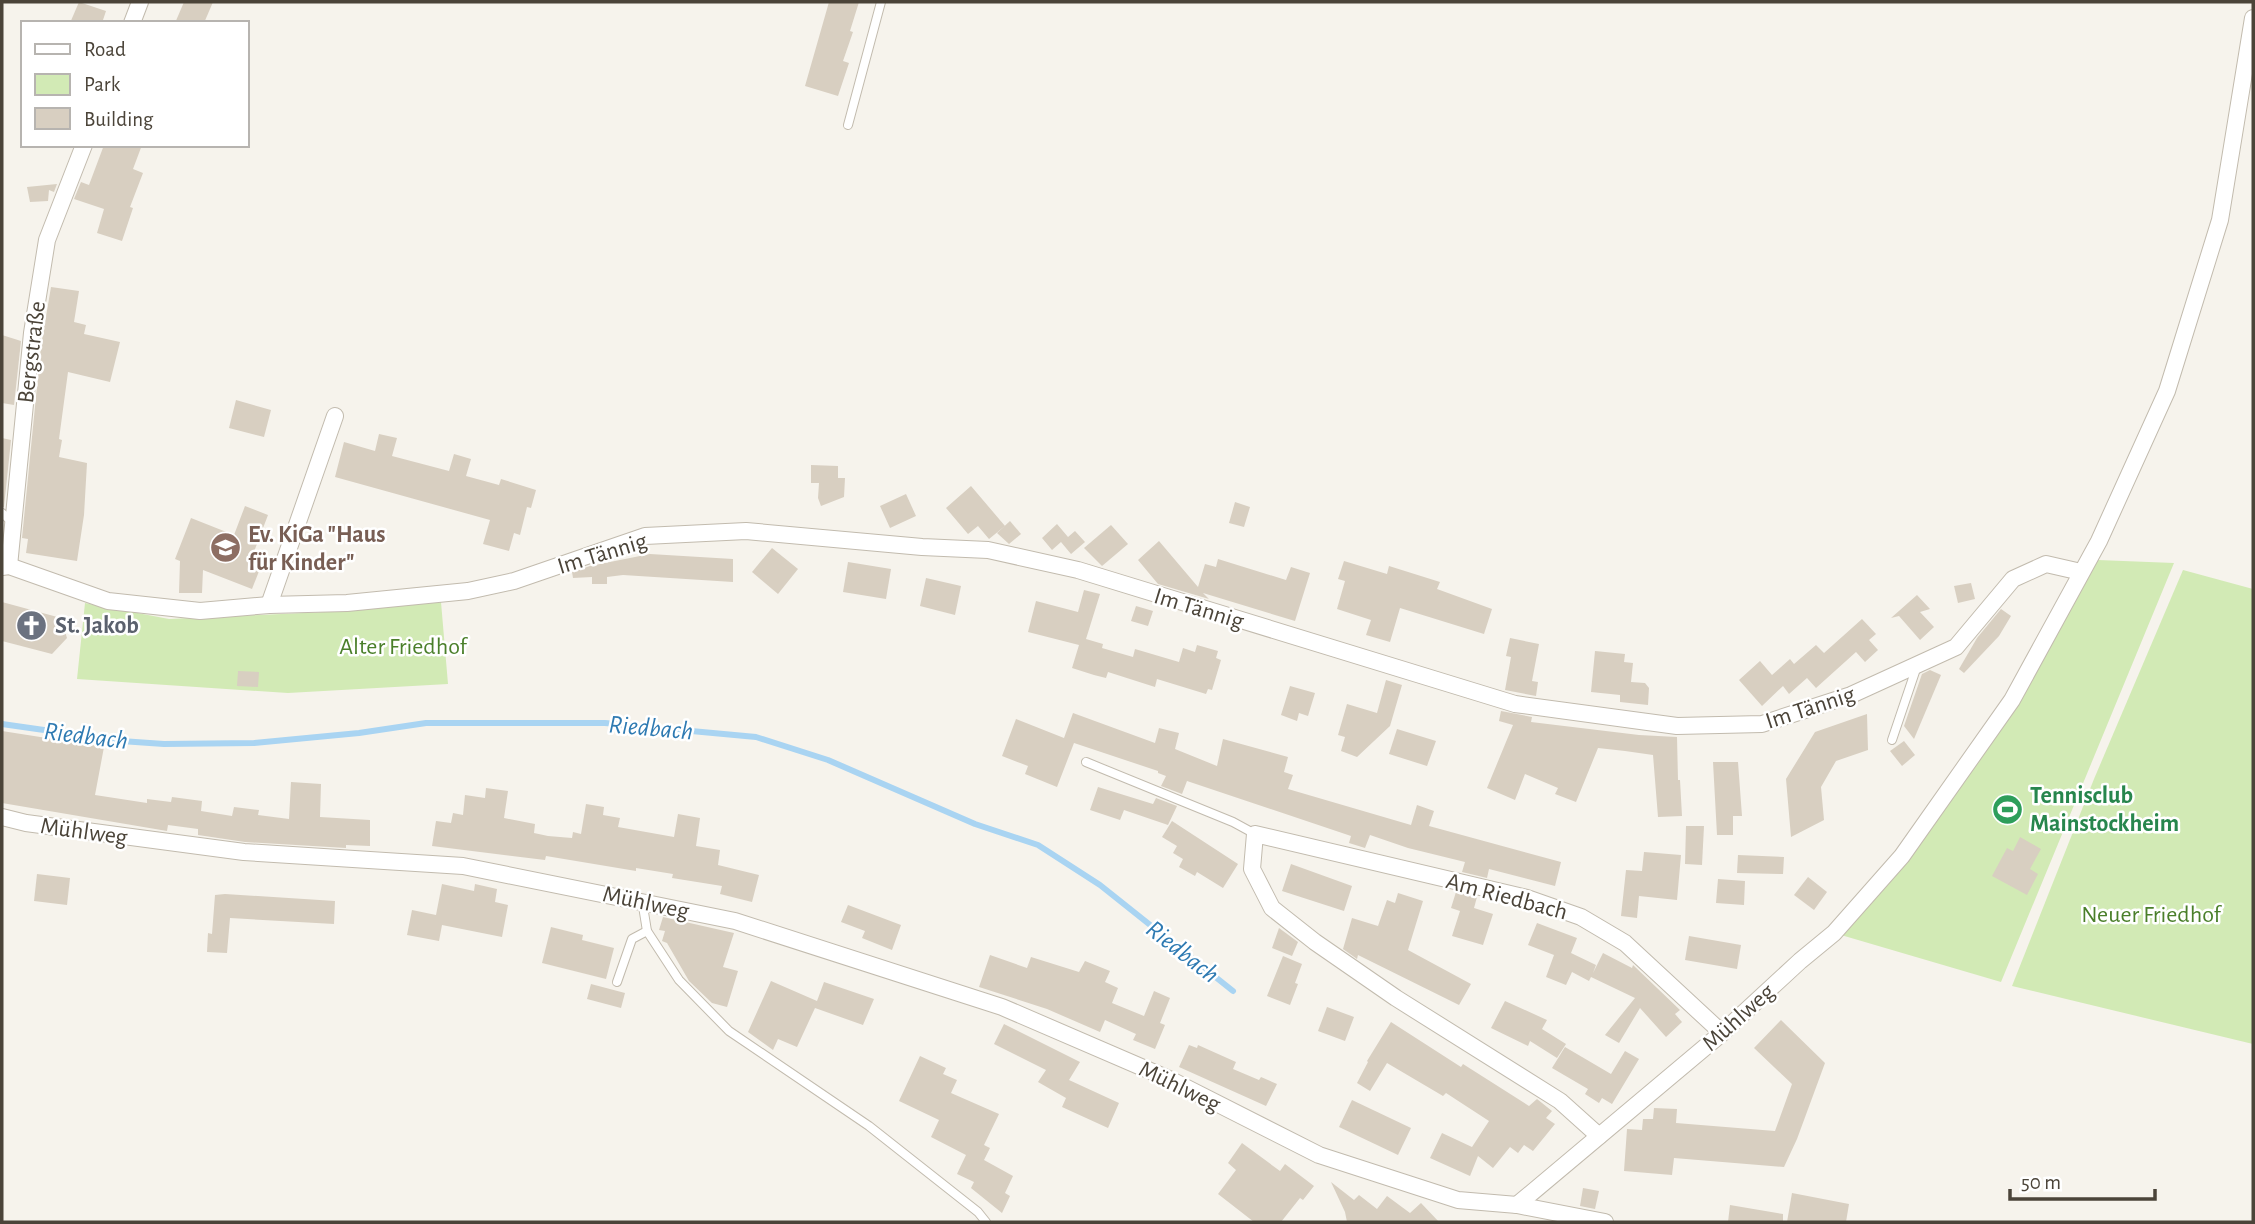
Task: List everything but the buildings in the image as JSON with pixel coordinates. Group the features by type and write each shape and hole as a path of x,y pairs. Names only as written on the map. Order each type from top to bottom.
{"street":[{"path":"133,21 140,2"},
{"name":"Mühlweg","path":"2,817 26,823 244,852 463,866 735,920 1002,1007 1170,1079 1319,1155 1458,1200 1517,1205 1722,1033 1834,933 1902,856 2012,700 2099,541 2167,391 2220,220 2253,18"},
{"name":"Bergstraße","path":"6,567 7,518 47,240 83,147"},
{"path":"269,605 335,416"},
{"name":"Im Tännig","path":"6,567 108,601 200,611 269,605 347,603 468,591 514,581 646,536 746,531 922,547 988,550 1078,570 1515,704 1676,726 1762,724 1851,695 1956,647 2013,579 2046,564 2081,572"},
{"path":"1255,834 1252,869 1272,908 1315,942 1396,998 1560,1101 1599,1136"},
{"name":"Am Riedbach","path":"1255,834 1527,898 1581,917 1625,943 1722,1033"},
{"path":"1517,1205 1529,1222"},
{"path":"1517,1205 1605,1222"}],"lane":[{"path":"848,125 881,2"},
{"path":"1892,740 1917,664"},
{"name":"Am Riedbach","path":"1086,762 1233,822 1255,834"},
{"path":"642,900 647,931 679,980 729,1031 869,1126 978,1212 986,1222"},
{"path":"617,982 632,939 647,931"}],"green space":[{"name":"Tennisclub Mainstockheim","path":"2098,560 2174,563 2001,982 1841,935 2017,704"},
{"name":"Neuer Friedhof","path":"2183,570 2253,589 2253,1044 2012,986 2094,779"},
{"name":"Alter Friedhof","path":"441,602 448,684 288,693 77,679 85,603 169,619 346,611"}],"waterway":[{"name":"Riedbach","path":"2,724 121,741 164,744 254,743 359,733 426,723 605,723 756,737 828,760 975,824 1038,845 1100,885 1233,991"}],"place":[{"name":"Ev. KiGa \"Haus für Kinder\"","path":"225,548"},
{"name":"St. Jakob","path":"32,625"},
{"name":"Tennisclub Mainstockheim","path":"2007,809"}]}
